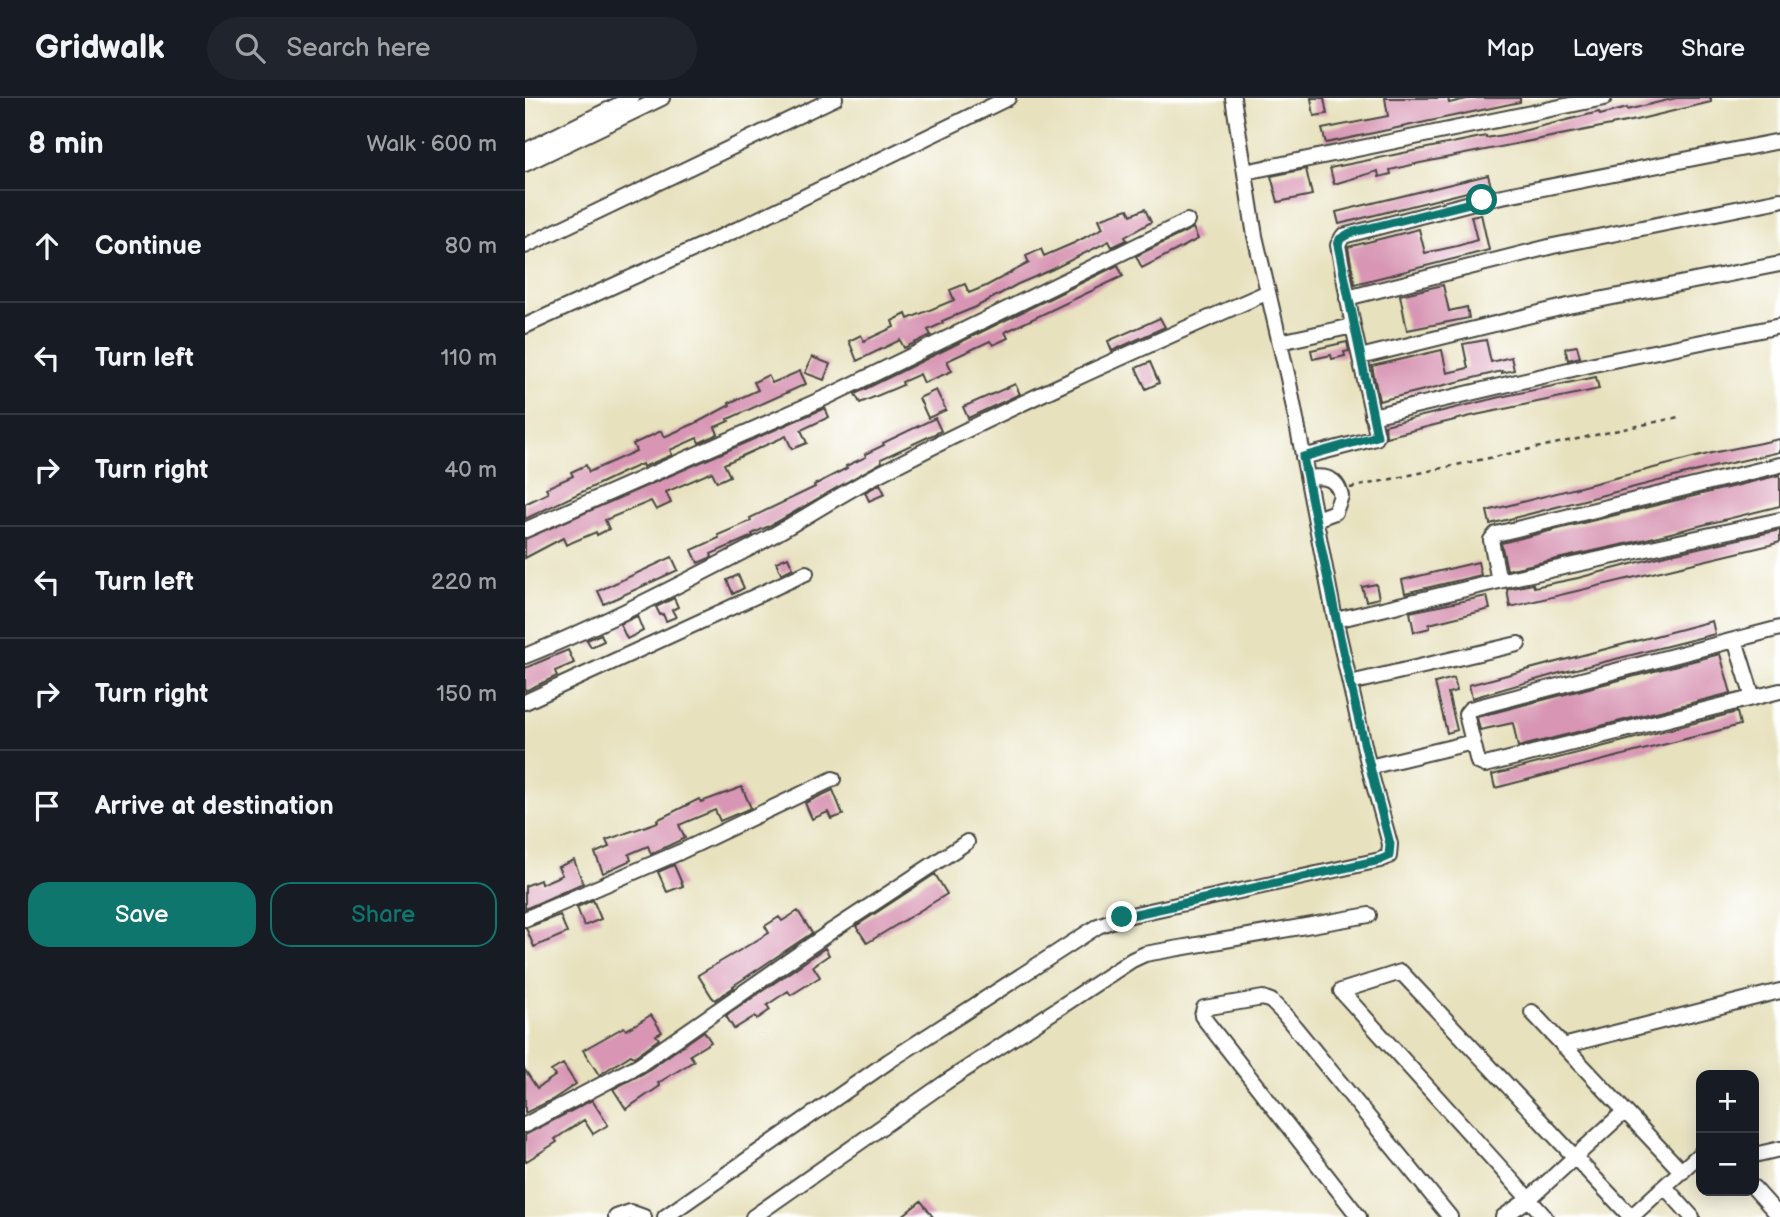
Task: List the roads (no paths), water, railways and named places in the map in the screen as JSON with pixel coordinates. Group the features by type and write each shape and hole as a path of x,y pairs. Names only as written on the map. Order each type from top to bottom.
{"street":[{"path":"525,151 632,98"},
{"path":"525,164 662,98"},
{"path":"525,246 835,98"},
{"path":"525,326 738,229 1008,98"},
{"path":"665,1217 890,1061 1098,926 1122,917 1387,858 1390,853 1336,620 1280,342 1255,236 1233,98"},
{"path":"1245,172 1604,98"},
{"path":"1303,457 1376,438 1377,435 1347,298 1338,245 1343,236 1482,200 1780,141"},
{"path":"1347,298 1553,246 1780,200"},
{"path":"525,530 829,396 1187,221"},
{"path":"1360,357 1545,311 1780,264"},
{"path":"525,656 751,548 875,476 955,435 1268,292"},
{"path":"1280,342 1353,326"},
{"path":"1372,416 1594,364 1780,326"},
{"path":"1499,581 1491,540 1496,534 1780,465"},
{"path":"1308,478 1328,478 1340,490 1341,502 1335,512 1316,519"},
{"path":"1336,620 1499,581 1780,520"},
{"path":"525,702 807,573"},
{"path":"1780,628 1470,709 1466,714 1478,762 1485,765 1780,691"},
{"path":"1735,640 1753,698"},
{"path":"1350,683 1518,644"},
{"path":"1369,767 1473,742"},
{"path":"525,919 680,852 833,779"},
{"path":"525,1125 639,1065 833,930 967,842"},
{"path":"753,1217 946,1082 1132,960 1146,954 1369,915"},
{"path":"1545,1217 1341,990 1401,972 1631,1217 1696,1158"},
{"path":"1563,1046 1780,991"},
{"path":"1359,1217 1202,1016 1204,1008 1260,998 1271,1001 1450,1217"},
{"path":"1532,1012 1682,1172"},
{"path":"1503,1217 1529,1199 1624,1112"},
{"path":"1759,1154 1780,1149"},
{"path":"1665,1187 1692,1217"},
{"path":"1759,1194 1780,1217"},
{"path":"616,1217 630,1212 644,1217"}]}
